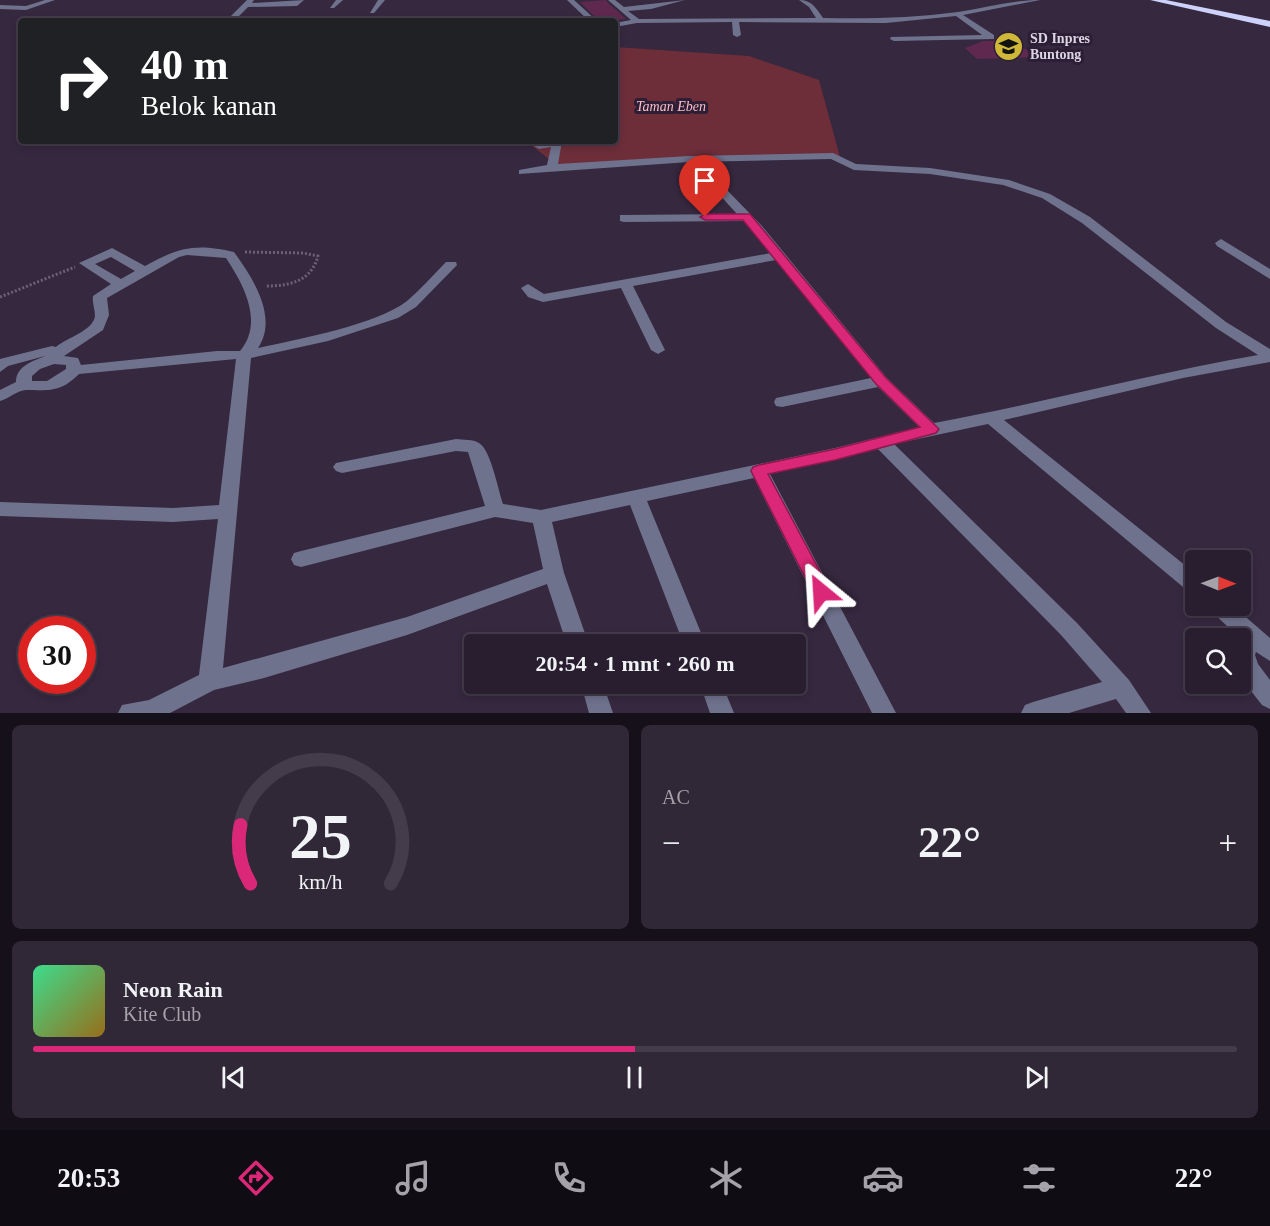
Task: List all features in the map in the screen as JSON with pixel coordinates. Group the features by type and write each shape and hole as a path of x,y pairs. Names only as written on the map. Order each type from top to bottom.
{"highway":[{"path":"1154,0 1270,24"}],"street":[{"path":"0,7 26,8 52,0"},
{"path":"233,18 249,3 297,4 301,0"},
{"path":"332,7 340,0"},
{"path":"372,12 382,0"},
{"path":"570,0 590,18"},
{"path":"611,0 636,21"},
{"path":"622,9 651,7 682,0"},
{"path":"802,0 812,6 822,22"},
{"path":"618,24 636,21 735,20 875,22 958,14 1037,0"},
{"path":"894,39 991,37 958,14"},
{"path":"735,20 737,35"},
{"path":"539,146 548,144"},
{"path":"552,167 557,144"},
{"path":"523,172 552,167 689,159 833,156 854,167 930,171 1015,184 1046,196 1086,220 1221,325 1270,356"},
{"path":"723,192 881,381 931,429"},
{"path":"624,218 746,217"},
{"path":"1221,243 1270,275"},
{"path":"24,384 22,380 28,370 52,359 64,347 98,327 102,315 99,304 100,296 175,254 187,250 230,255 245,274 258,320 256,339 244,354 210,681"},
{"path":"85,263 112,252 145,271"},
{"path":"528,288 533,294 543,297 777,256"},
{"path":"85,263 121,285"},
{"path":"0,396 24,384 46,386 63,379 74,370 244,354 324,338 393,315 411,304 451,265"},
{"path":"625,283 658,350"},
{"path":"0,367 3,363 64,347"},
{"path":"301,559 495,510 541,517 759,471 882,443 931,429 991,418 1183,373 1270,356"},
{"path":"52,359 73,361 74,370"},
{"path":"782,402 881,381"},
{"path":"991,418 1185,577"},
{"path":"882,443 1069,629 1121,687 1139,713"},
{"path":"342,467 456,445 472,446 478,451 495,510"},
{"path":"759,471 884,713"},
{"path":"636,497 691,634"},
{"path":"0,508 173,514 228,511"},
{"path":"541,517 554,573 574,634"},
{"path":"130,713 151,711 210,681 264,669 407,626 554,573"},
{"path":"1231,616 1264,645"},
{"path":"1264,645 1248,646 1244,655 1248,669 1270,698"},
{"path":"1033,713 1121,687"},
{"path":"594,694 601,713"},
{"path":"715,694 722,713"}],"path":[{"path":"230,255 252,250 318,256 316,267 305,279 285,286 249,286"},
{"path":"0,297 85,263"}],"green space":[{"name":"Taman Eben","path":"618,47 749,56 819,80 840,157 729,158 560,168 530,144 618,144"}],"building":[{"path":"606,0 626,19 596,18 580,2"},
{"name":"SD Inpres Buntong","path":"997,36 1042,57 977,59 965,48 983,41 994,41"}],"place":[{"name":"SD Inpres Buntong","path":"1009,46"}],"route":[{"path":"705,217 746,217 881,381 931,429 882,443 759,471 821,592"}]}
